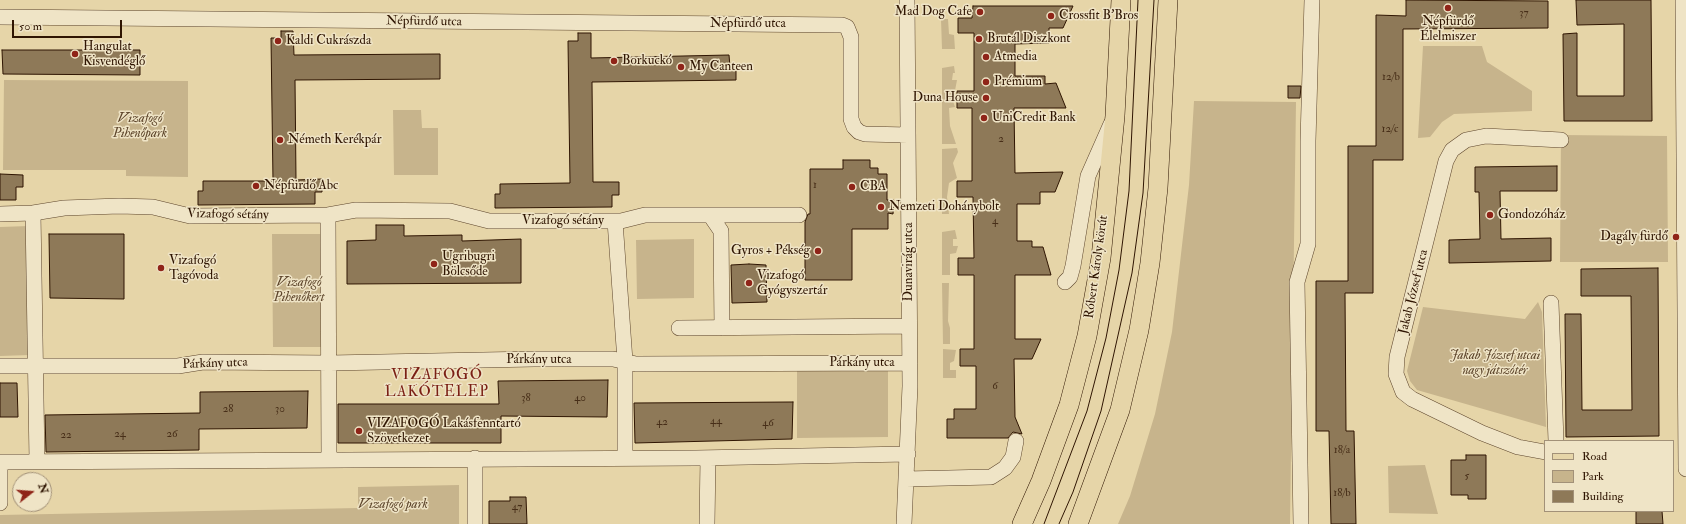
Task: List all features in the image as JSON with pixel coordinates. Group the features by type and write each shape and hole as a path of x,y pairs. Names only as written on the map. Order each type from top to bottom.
{"main road":[{"path":"1078,524 1120,410 1139,330 1150,263 1158,188 1168,0"},
{"name":"Róbert Károly körút","path":"1022,524 1041,482 1069,405 1086,336 1101,258 1115,116 1121,1"}],"street":[{"name":"Dunavirág utca","path":"904,524 908,454 910,363 907,0"},
{"path":"1300,524 1297,282 1308,244 1308,141 1312,0"},
{"path":"1683,0 1686,469"},
{"name":"Népfürdő utca","path":"0,17 842,25 847,28 851,37 851,119 854,127 859,132 865,134 908,135"},
{"path":"1065,282 1070,277 1073,266 1088,176 1115,116"},
{"name":"Jakab József utca","path":"1544,452 1518,447 1482,433 1412,399 1403,392 1396,374 1397,357 1446,162 1452,150 1466,140 1486,136 1561,140"},
{"name":"Vizafogó sétány","path":"0,214 33,213 64,208 119,206 154,207 190,216 328,215 356,210 450,211 490,221 621,221 644,215 799,215"},
{"path":"33,213 37,461"},
{"path":"328,215 330,363 329,460"},
{"path":"710,215 721,231 722,328"},
{"path":"615,221 625,361 625,458"},
{"path":"1551,303 1556,440"},
{"path":"679,328 909,326"},
{"name":"Párkány utca","path":"0,366 178,366 203,362 330,363 534,359 625,361 636,364 910,363"},
{"path":"906,479 991,477 1005,468 1013,457 1016,441"},
{"path":"1674,453 1686,453"},
{"path":"1,503 0,462 475,458 708,458 908,454"},
{"path":"475,458 475,524"},
{"path":"707,524 708,458"}],"green space":[{"path":"941,19 948,19 949,34 954,35 955,49 942,49"},
{"path":"1423,46 1482,46 1487,62 1532,91 1532,111 1454,114 1442,122 1430,137 1418,138"},
{"path":"954,66 955,73 953,73 952,80 957,80 953,101 955,107 949,108 950,126 956,144 942,144 942,68"},
{"name":"Vizafogó Pihenőpark","path":"4,80 188,81 188,177 126,176 126,170 3,170"},
{"path":"1194,101 1296,102 1290,524 1118,524 1130,496 1155,414 1172,332 1189,185"},
{"path":"393,110 421,110 422,128 438,128 438,175 394,175"},
{"path":"1561,135 1667,136 1668,262 1560,262"},
{"path":"957,148 958,152 953,163 957,178 949,183 947,197 949,214 942,214 942,149"},
{"path":"29,226 30,355 0,356 0,227"},
{"path":"955,230 957,239 953,239 953,246 958,246 956,253 950,254 950,275 942,275 942,232"},
{"name":"Vizafogó Pihenőkert","path":"272,234 325,234 326,347 273,347"},
{"path":"694,239 694,298 637,299 636,240"},
{"path":"942,283 949,283 948,321 950,328 950,344 943,344"},
{"name":"Jakab József utcai nagy játszótér","path":"1538,302 1542,312 1546,427 1417,390 1410,381 1407,371 1423,307 1525,319"},
{"path":"943,349 956,350 954,361 950,363 950,370 956,370 956,378 943,378"},
{"path":"888,370 888,437 797,438 797,371"},
{"path":"1425,465 1438,514 1389,513 1388,466"},
{"name":"Vizafogó park","path":"459,485 459,524 0,524 0,515 358,508 358,487"}],"building":[{"path":"1406,0 1548,1 1548,28 1403,29 1403,160 1373,160 1373,293 1345,293 1346,431 1354,431 1356,524 1331,524 1329,431 1316,431 1316,281 1348,281 1348,146 1376,146 1376,15 1406,16"},
{"path":"1576,0 1651,0 1652,121 1564,121 1563,34 1577,33 1577,96 1624,96 1624,24 1577,25"},
{"path":"973,6 1073,6 1063,28 1049,28 1049,43 1015,44 1015,76 1045,76 1045,84 1056,83 1066,108 1014,108 1015,173 1063,172 1055,192 1040,192 1040,204 1017,204 1017,241 1032,241 1032,247 1043,247 1051,275 1015,275 1015,339 1041,339 1032,359 1014,359 1015,417 1022,434 1013,432 1008,438 947,438 947,419 954,419 954,409 976,409 976,366 960,366 960,349 974,349 974,275 958,275 958,258 974,258 973,197 957,197 957,181 972,181 972,108 957,108 957,91 974,91 974,33 958,33 958,18 972,18"},
{"path":"281,31 293,31 294,55 440,54 440,79 295,80 296,180 322,179 322,192 315,192 315,204 198,205 198,191 203,191 203,181 273,181 271,38 281,38"},
{"path":"578,33 591,33 591,58 729,55 730,67 736,67 736,80 592,82 593,182 619,182 619,195 612,195 612,207 495,208 495,194 500,194 500,184 570,183 568,41 578,41"},
{"path":"2,50 140,50 140,75 3,74"},
{"path":"1288,86 1301,86 1300,98 1288,98"},
{"path":"843,160 870,160 870,168 878,168 878,174 887,174 887,200 894,200 893,214 888,213 888,229 852,229 852,280 805,280 805,222 808,214 810,214 810,169 843,169"},
{"name":"Gondozóház","path":"1557,166 1557,191 1500,191 1501,239 1551,238 1551,261 1449,263 1449,240 1480,239 1479,192 1475,192 1475,167"},
{"path":"0,174 23,175 23,187 16,187 16,200 0,200"},
{"name":"Ugribugri Bölcsőde","path":"376,225 404,225 404,236 462,235 462,241 521,239 521,283 347,284 347,241 376,240"},
{"path":"49,234 124,234 124,299 50,298"},
{"name":"Vizafogó Gyógyszertár","path":"731,265 766,265 767,302 732,303"},
{"path":"1658,268 1659,436 1566,437 1565,314 1581,314 1582,410 1632,410 1631,296 1581,296 1581,269"},
{"path":"608,380 607,417 501,416 501,443 338,443 338,404 499,404 498,381"},
{"path":"0,383 17,383 18,417 0,417"},
{"path":"308,391 307,428 199,429 199,450 46,452 45,415 200,413 200,392"},
{"path":"793,402 792,439 635,443 634,403"},
{"path":"1466,455 1486,455 1486,499 1468,499 1468,495 1451,495 1451,460 1466,460"},
{"path":"510,497 526,497 527,524 489,524 489,501 510,501"},
{"path":"1636,512 1662,512 1663,524 1636,524"}],"tram line":[{"path":"1044,524 1087,411 1106,338 1119,270 1129,191 1138,0"},
{"path":"1059,524 1073,492 1101,411 1132,273 1143,193 1154,0"}],"place":[{"name":"Népfürdő Élelmiszer","path":"1448,8"},
{"name":"Mad Dog Cafe","path":"980,12"},
{"name":"Crossfit B'Bros","path":"1051,16"},
{"name":"Brutál Diszkont","path":"979,39"},
{"name":"Kaldi Cukrászda","path":"278,41"},
{"name":"Hangulat Kisvendéglő","path":"75,54"},
{"name":"Atmedia","path":"986,57"},
{"name":"Borkuckó","path":"614,61"},
{"name":"My Canteen","path":"681,67"},
{"name":"Prémium","path":"986,82"},
{"name":"Duna House","path":"986,98"},
{"name":"UniCredit Bank","path":"984,118"},
{"name":"Németh Kerékpár","path":"280,140"},
{"name":"Népfürdő Abc","path":"256,186"},
{"name":"CBA","path":"852,187"},
{"name":"Nemzeti Dohánybolt","path":"881,207"},
{"name":"Gondozóház","path":"1490,215"},
{"name":"Dagály fürdő","path":"1676,237"},
{"name":"Gyros + Pékség","path":"818,251"},
{"name":"Ugribugri Bölcsőde","path":"434,264"},
{"name":"Vizafogó Tagóvoda","path":"161,268"},
{"name":"Vizafogó Gyógyszertár","path":"749,283"},
{"name":"VIZAFOGÓ Lakásfenntartó Szövetkezet","path":"359,431"}],"district":[{"name":"VIZAFOGÓ LAKÓTELEP","path":"437,384"}]}
